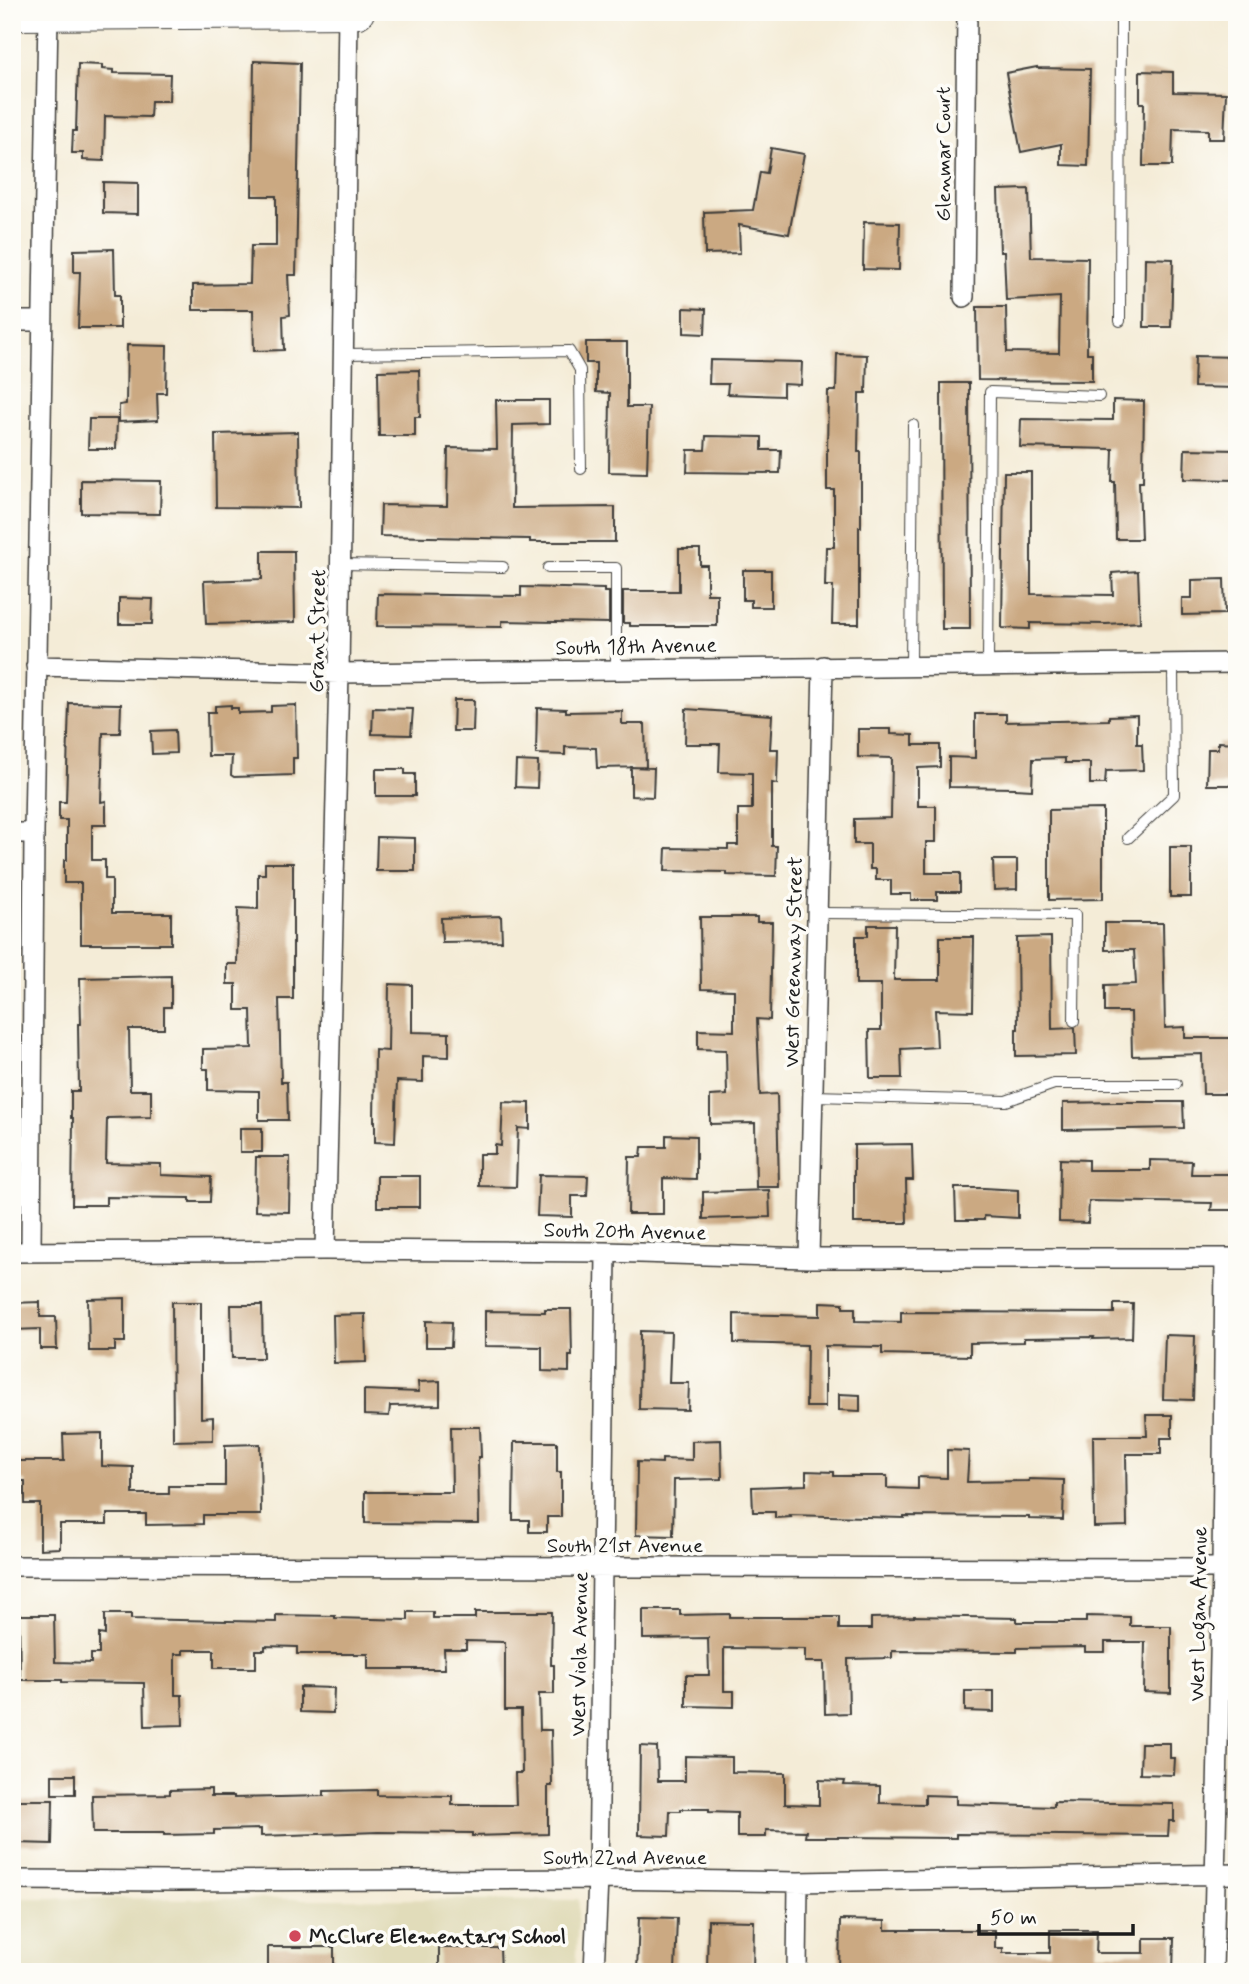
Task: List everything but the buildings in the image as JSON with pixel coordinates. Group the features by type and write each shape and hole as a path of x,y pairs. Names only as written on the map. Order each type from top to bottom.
{"main road":[{"path":"12,13 359,12"}],"street":[{"name":"Grant Street","path":"325,1250 339,673 348,12"},
{"name":"Glenmar Court","path":"964,297 967,12"},
{"path":"22,1252 34,832 48,14"},
{"path":"12,321 42,321"},
{"name":"South 18th Avenue","path":"36,666 339,673 1237,663"},
{"name":"West Greenway Street","path":"809,1258 823,666"},
{"path":"12,832 34,832"},
{"name":"South 20th Avenue","path":"22,1252 325,1250 606,1252 809,1258 1231,1258"},
{"name":"West Viola Avenue","path":"594,1972 598,1879 606,1252"},
{"name":"West Logan Avenue","path":"1213,1972 1214,1874 1229,1568 1231,1258"},
{"name":"South 21st Avenue","path":"12,1566 1229,1568"},
{"name":"South 22nd Avenue","path":"12,1880 598,1879 798,1882 1237,1874"},
{"path":"797,1972 798,1882"}],"lane":[{"path":"1120,321 1121,12"},
{"path":"344,354 569,351 580,370 581,468"},
{"path":"988,665 990,392 1099,396"},
{"path":"911,666 913,425"},
{"path":"341,564 503,567"},
{"path":"548,568 616,568 616,669"},
{"path":"1128,838 1174,795 1173,664"},
{"path":"817,913 1075,915 1074,1021"},
{"path":"813,1096 1006,1101 1054,1084 1176,1084"}],"shaded area":[{"name":"McClure Elementary School","path":"12,1898 579,1900 575,1972 12,1972"}],"place":[{"name":"McClure Elementary School","path":"295,1936"}]}
